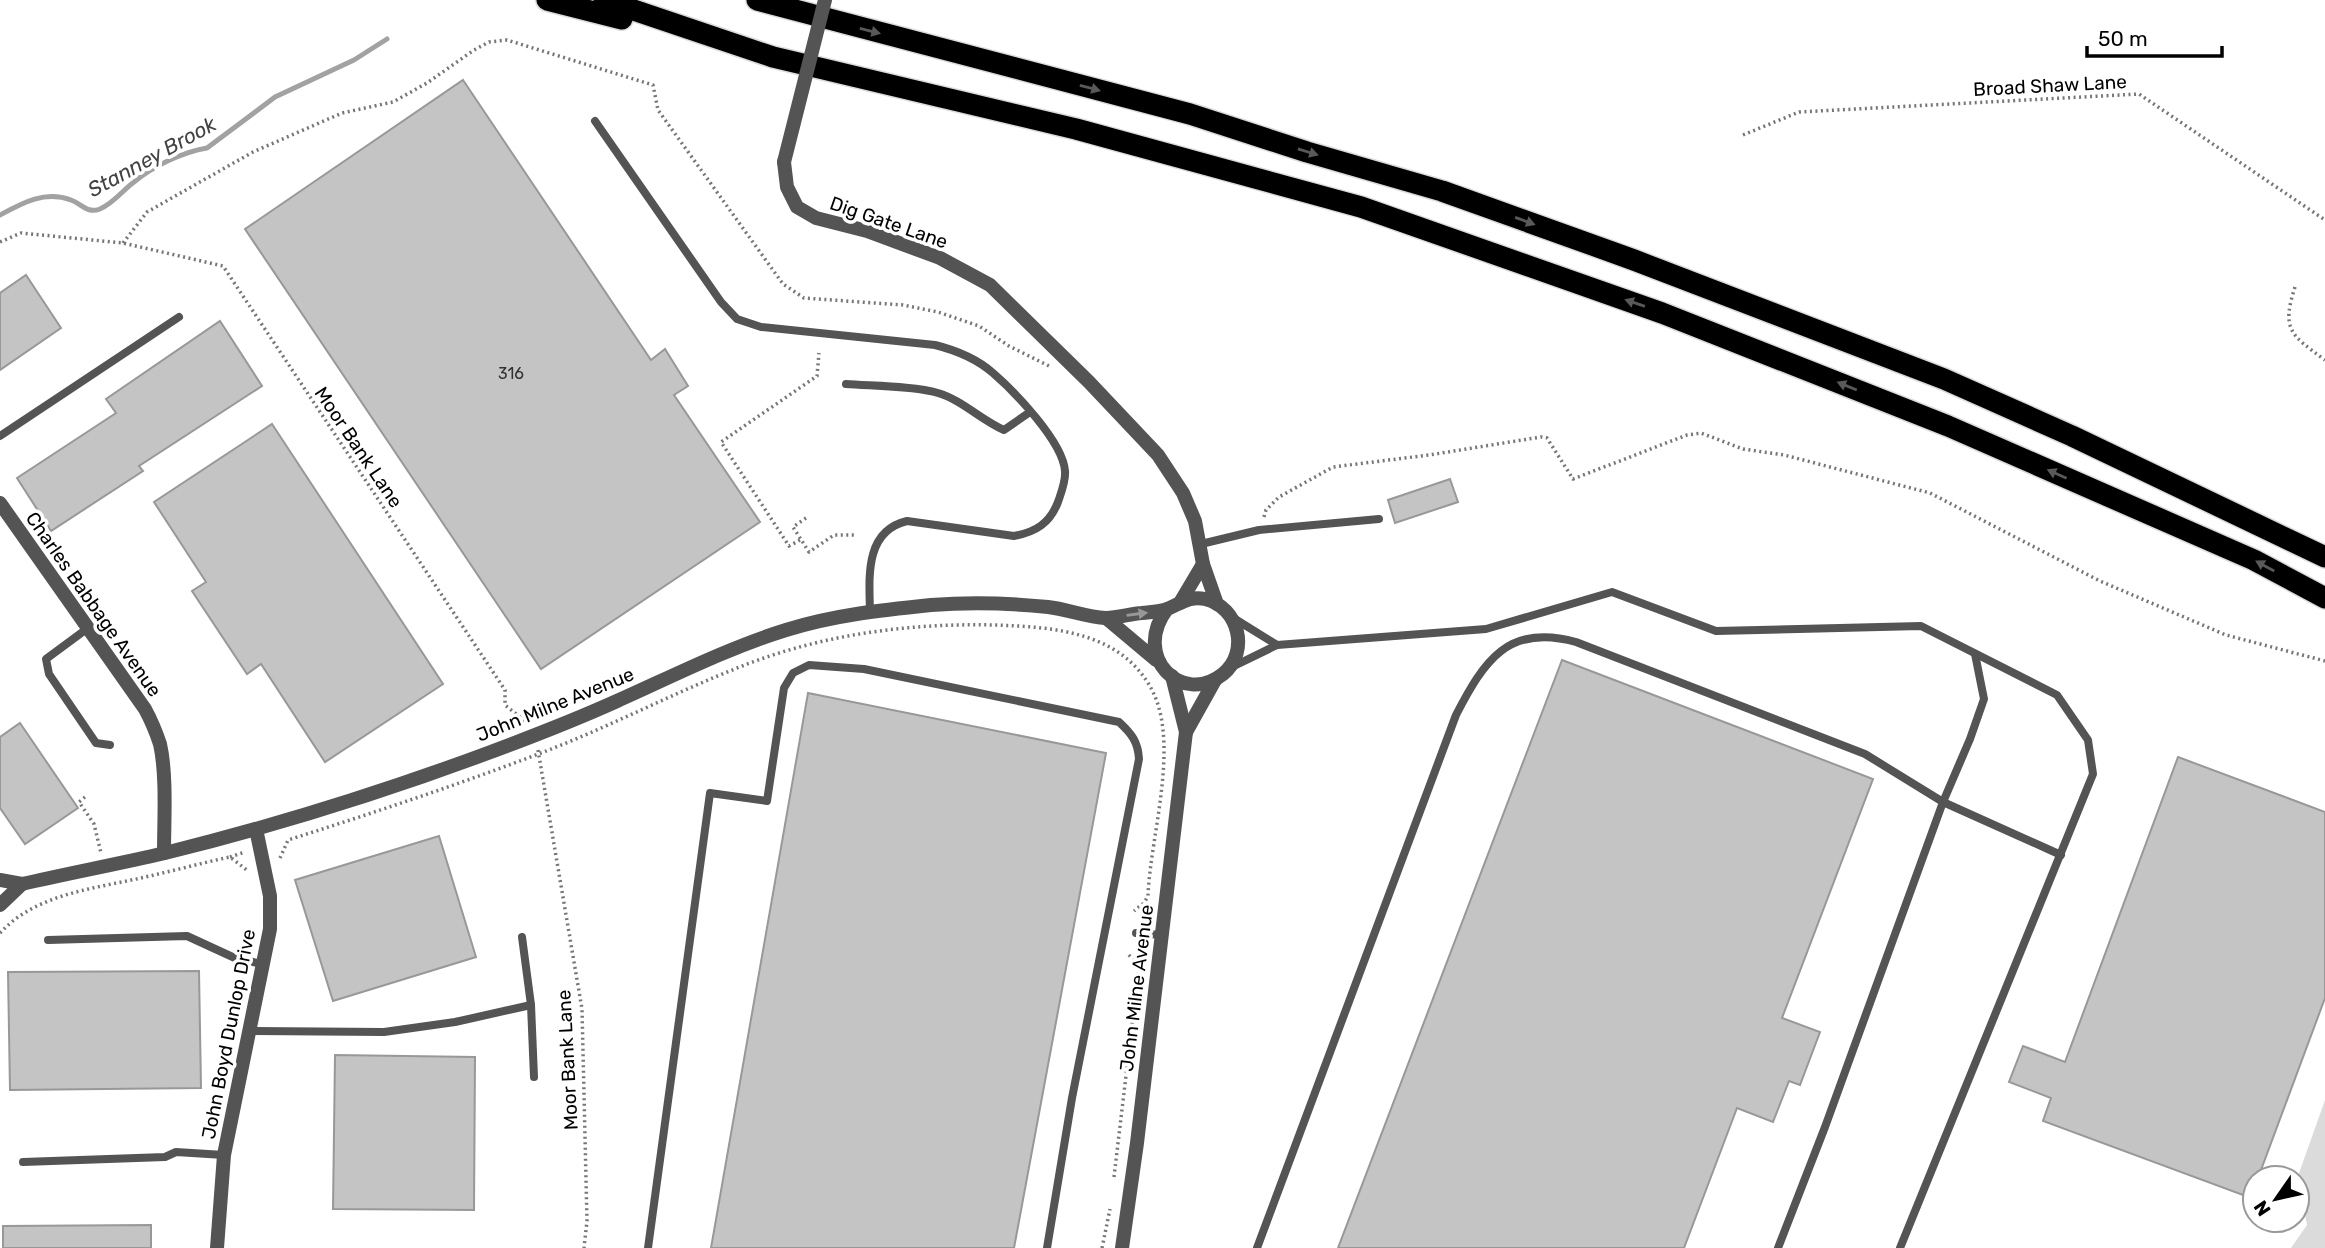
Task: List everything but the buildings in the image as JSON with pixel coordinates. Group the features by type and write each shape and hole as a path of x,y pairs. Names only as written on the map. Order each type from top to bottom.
{"highway":[{"path":"547,0 1076,130 1374,212 1662,313 1948,426 2254,560 2325,598"},
{"path":"604,0 773,57"},
{"path":"757,0 1190,114 1442,191 1634,260 1944,379 2073,436 2325,557"}],"street":[{"name":"Dig Gate Lane","path":"825,0 784,162 787,187 797,206 816,218 867,231 940,258 990,285 1070,364 1158,455 1171,472 1195,521 1203,564 1217,604"},
{"name":"Charles Babbage Avenue","path":"0,503 145,709 155,728 162,765 164,853"},
{"path":"1181,601 1203,564"},
{"path":"1193,598 1217,604 1231,616 1237,629 1239,643 1236,657 1229,669 1215,680 1193,684 1171,676 1158,662 1154,648 1158,621 1167,609 1181,601 1193,598"},
{"name":"John Milne Avenue","path":"0,880 22,884 164,853 351,800 486,754 571,721 694,665 786,630 856,613 962,603 1050,607 1106,618 1167,609"},
{"name":"John Milne Avenue","path":"1106,618 1158,662"},
{"name":"John Milne Avenue","path":"1122,1248 1186,732 1171,676"},
{"name":"John Milne Avenue","path":"1186,732 1215,680"},
{"name":"John Boyd Dunlop Drive","path":"217,1248 224,1155 270,929 270,896 256,829"},
{"path":"0,905 22,884"}],"lane":[{"path":"595,121 713,290 737,319 761,327 954,349 992,372 1050,434 1061,453 1065,471 1056,507 1045,524 1030,533 1014,536 907,521 897,523 877,541 872,552 870,611"},
{"path":"0,436 179,317"},
{"path":"846,384 938,393 954,400 986,423 1004,430 1030,412"},
{"path":"1201,544 1259,530 1380,519"},
{"path":"1229,669 1277,645 1486,629 1612,592 1716,631 1922,626 2057,695 2088,740 2093,774 1900,1248"},
{"path":"1231,616 1277,645"},
{"path":"88,628 46,659 47,666 49,674 96,743 110,745"},
{"path":"1257,1248 1456,715 1475,679 1494,657 1510,645 1532,637 1553,636 1576,642 1866,754 1943,802 2062,855"},
{"path":"1777,1248 1825,1127 1943,802 1984,699 1975,654"},
{"path":"648,1248 710,793 767,801 784,688 793,673 809,665 864,670 1119,722 1131,733 1138,745 1139,759 1072,1098 1046,1248"},
{"path":"1136,933 1162,935"},
{"path":"48,940 187,936 237,959 263,964"},
{"path":"522,937 531,1005 534,1077"},
{"path":"249,1031 384,1032 455,1023 531,1005"},
{"path":"23,1162 165,1157 176,1152 224,1155"}],"path":[{"path":"0,242 21,233 123,243 147,212 253,152 342,113 393,102 427,83 474,50 489,42 508,40 653,85 658,110 783,284 804,298 903,305 938,312 979,326 1049,367 1070,364"},
{"name":"Broad Shaw Lane","path":"1743,135 1799,112 2139,94 2325,220"},
{"name":"Moor Bank Lane","path":"123,243 223,266 505,690 505,705 528,724"},
{"path":"2295,288 2288,311 2289,327 2302,343 2325,360"},
{"path":"800,540 789,547 721,442 817,376 819,353"},
{"path":"1259,530 1266,510 1279,497 1333,467 1541,437 1547,438 1573,479 1687,435 1701,433 1743,449 1784,455 1930,493 2101,581 2226,635 2325,661"},
{"path":"806,518 793,527 809,552 834,536 856,536"},
{"path":"1117,651 1134,666 1153,691 1164,739 1148,896 1134,911"},
{"name":"Moor Bank Lane","path":"538,748 582,1009 587,1221 584,1248"},
{"path":"279,862 288,840 406,803 538,754"},
{"path":"85,797 79,802 94,824 102,855"},
{"path":"0,933 19,916 48,900 219,859 230,857 242,865 251,876"},
{"path":"1113,1189 1139,966 1127,953"},
{"path":"1102,1248 1111,1202"}],"shaded area":[{"path":"2325,1100 2325,1248 2291,1248 2301,1234 2311,1234 2311,1164 2302,1164"}],"waterway":[{"name":"Stanney Brook","path":"0,215 25,202 52,196 71,200 88,209 100,209 150,170 178,156 207,148 275,97 354,60 387,39"}]}
